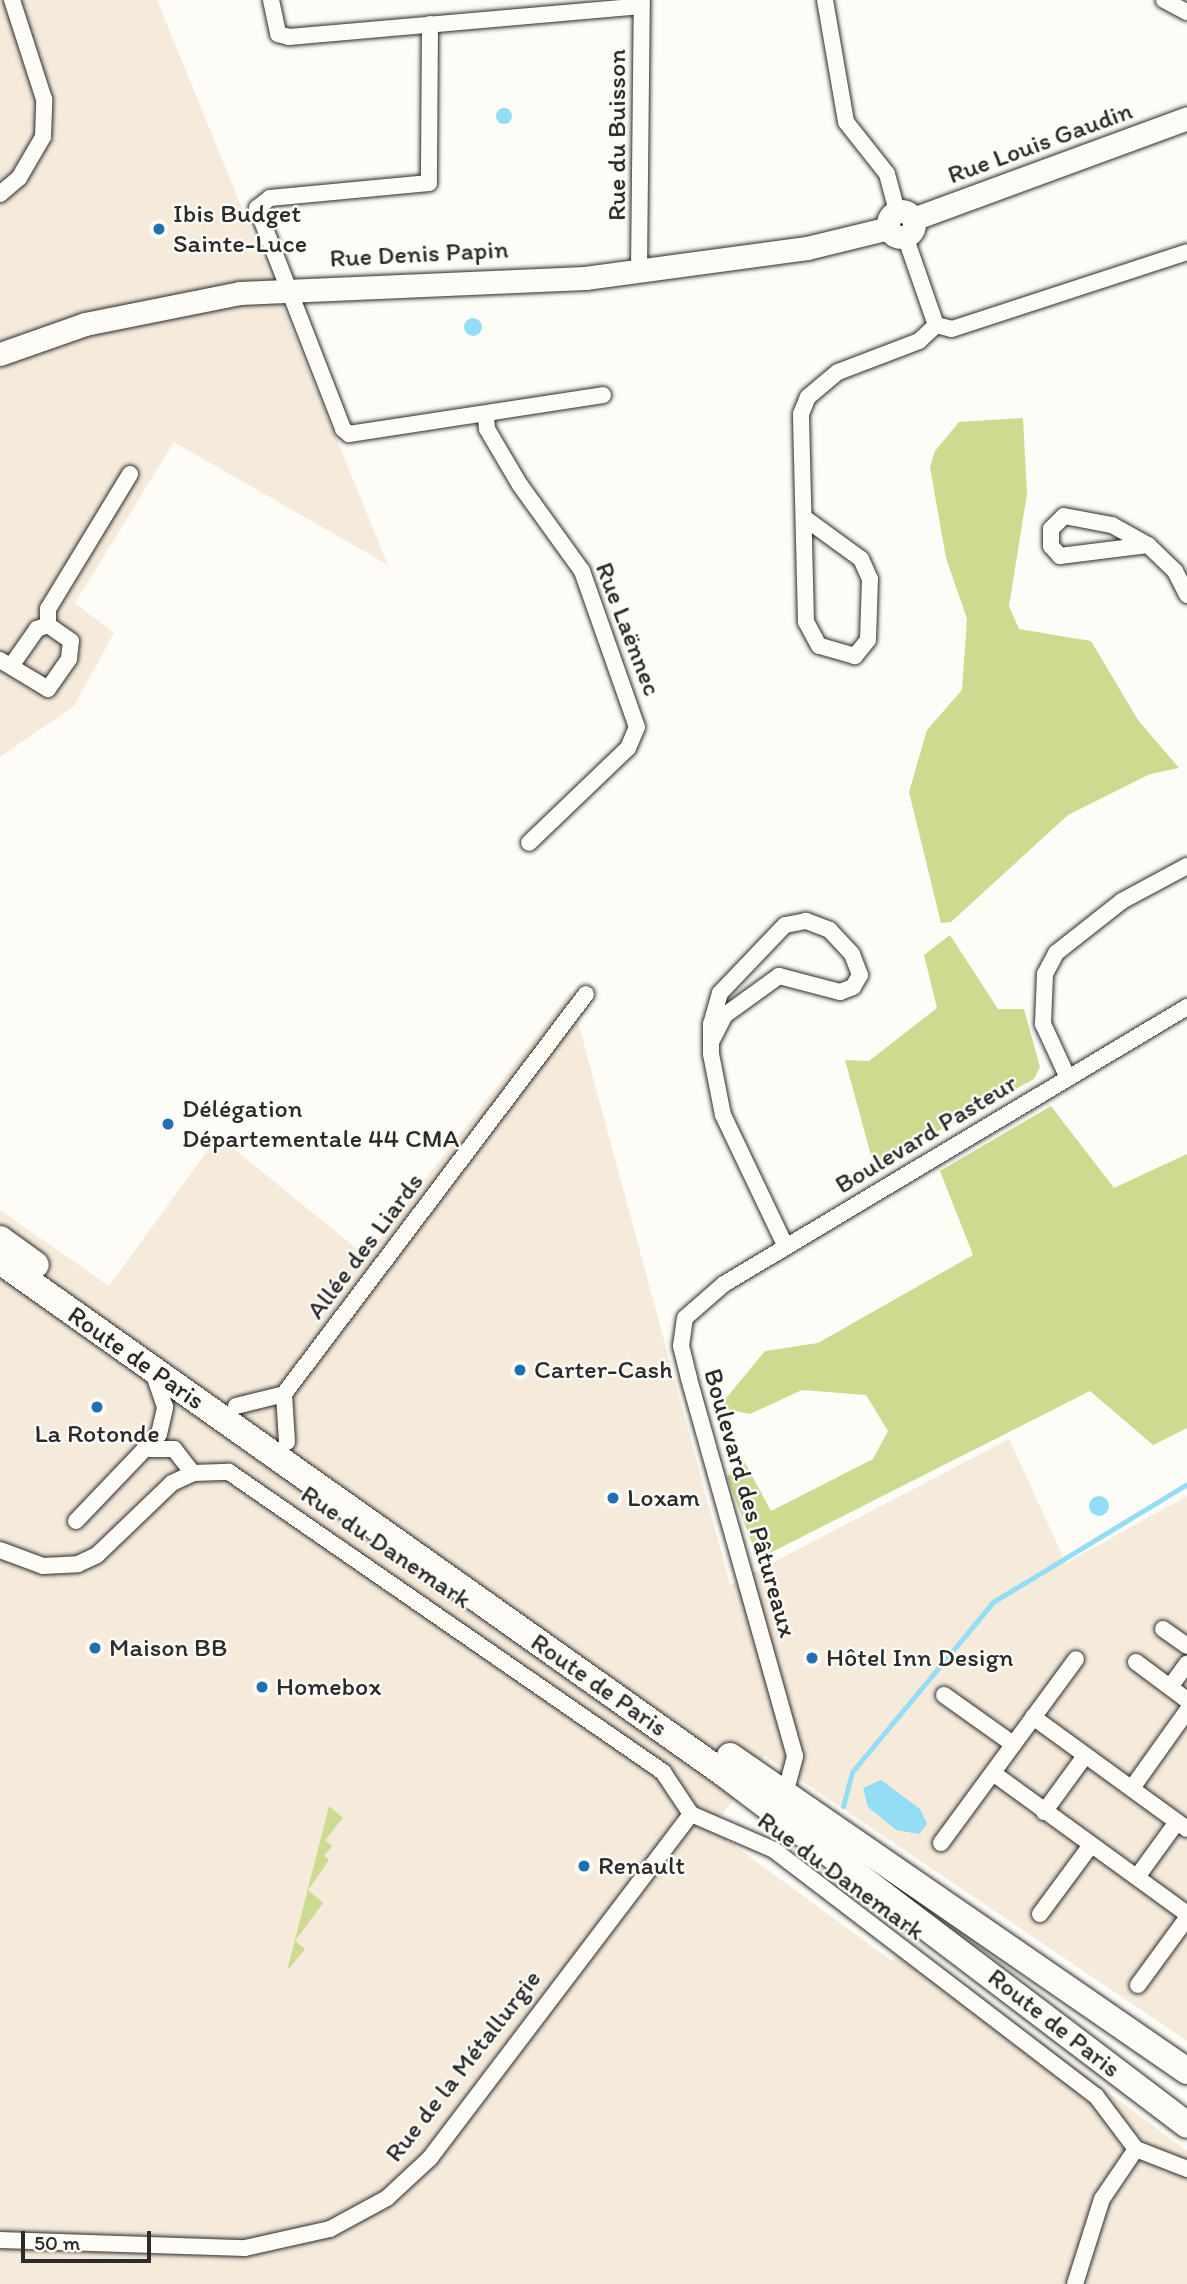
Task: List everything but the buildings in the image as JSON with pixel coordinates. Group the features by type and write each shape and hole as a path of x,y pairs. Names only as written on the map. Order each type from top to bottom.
{"main road":[{"name":"Route de Paris","path":"0,1239 785,1794 1181,2062"},
{"name":"Route de Paris","path":"0,1261 723,1773 1187,2125"}],"street":[{"path":"0,194 19,178 43,137 44,99 12,0"},
{"path":"271,0 278,34 289,37 642,3"},
{"path":"825,0 846,122 887,174 901,224 936,325"},
{"path":"1164,0 1187,12"},
{"name":"Rue du Buisson","path":"639,270 642,3"},
{"path":"430,24 429,183 261,200 257,208 349,435 603,395"},
{"name":"Rue Louis Gaudin","path":"639,270 807,248 901,224 1187,118"},
{"path":"936,325 952,329 1187,252"},
{"path":"1170,258 1187,262"},
{"name":"Rue Denis Papin","path":"0,354 160,306 290,288 585,278 639,270"},
{"path":"806,519 861,559 870,579 868,640 855,656 809,637 801,414 808,397 838,372 919,341 936,325"},
{"name":"Rue Laënnec","path":"486,415 487,429 520,485 582,571 637,727 628,748 529,843"},
{"path":"48,625 21,646 5,663 48,689 74,648 48,625 48,609 130,474"},
{"path":"1148,545 1060,556 1051,546 1051,528 1063,516 1082,515 1148,545 1175,571 1187,595"},
{"path":"1068,1078 1043,1024 1045,974 1056,953 1122,901 1187,866"},
{"path":"711,1042 725,1015 779,976 840,992 853,987 860,975 852,954 831,930 806,921 785,925 720,993 711,1042 723,1115 786,1247"},
{"name":"Allée des Liards","path":"284,1394 586,994"},
{"name":"Boulevard Pasteur","path":"692,1307 786,1247 1187,1007"},
{"name":"Boulevard des Pâtureaux","path":"692,1307 681,1346 795,1756 785,1794"},
{"path":"76,1521 150,1449 165,1417 153,1369"},
{"path":"236,1406 284,1394 287,1442"},
{"path":"0,1550 43,1566 78,1564 97,1555 172,1483 193,1473 174,1449 150,1449"},
{"name":"Rue du Danemark","path":"193,1473 229,1472 255,1488 663,1772 691,1814 774,1850 1096,2096 1136,2149"},
{"path":"1163,1629 1187,1646"},
{"path":"941,1843 1076,1659"},
{"path":"1136,1662 1187,1700"},
{"path":"1170,1687 1187,1664"},
{"path":"944,1695 1013,1744"},
{"path":"1132,1788 1187,1711"},
{"path":"1034,1717 1182,1826 1137,1877"},
{"path":"1044,1812 1085,1756"},
{"path":"993,1773 1187,1916 1138,1985"},
{"name":"Rue de la Métallurgie","path":"0,2240 245,2248 330,2229 387,2198 430,2158 691,1814"},
{"path":"1040,1914 1091,1845"},
{"path":"1075,2284 1102,2199 1136,2149 1187,2169"}],"shaded area":[{"path":"0,0 157,0 388,565 174,442 75,603 114,633 74,706 0,757"},
{"path":"570,992 730,1585 1009,1439 1066,1563 1187,1496 1187,2041 765,1756 712,1829 892,1961 909,1943 1187,2151 1187,2284 0,2284 0,1210 109,1286 218,1136 366,1256"}],"green space":[{"path":"1023,418 1027,494 1009,606 1019,629 1091,641 1138,720 1179,768 1150,774 1068,815 951,922 941,923 909,792 927,730 962,690 967,619 946,558 930,467 935,451 959,422"},
{"path":"950,935 998,1009 1024,1009 1040,1067 1034,1079 874,1166 845,1060 869,1061 937,1008 924,955"},
{"path":"1051,1106 1114,1188 1187,1154 1187,1428 1153,1445 1090,1391 758,1559 727,1477 744,1461 771,1511 873,1459 888,1431 866,1395 802,1390 750,1414 718,1408 765,1351 818,1343 973,1255 940,1171"},
{"path":"329,1806 343,1818 325,1840 332,1846 324,1856 329,1860 308,1890 323,1903 295,1941 305,1949 287,1971"}],"water":[{"path":"501,108 507,108 512,116 510,122 501,124 496,119 496,113"},
{"path":"473,318 479,321 482,327 479,333 473,336 467,333 464,327 467,321"},
{"path":"1099,1496 1106,1499 1109,1506 1106,1513 1099,1516 1092,1513 1089,1506 1092,1499"},
{"path":"881,1780 920,1809 927,1824 919,1834 896,1830 868,1807 863,1788"}],"waterway":[{"path":"843,1806 852,1772 993,1602 1187,1484"}],"place":[{"name":"Ibis Budget Sainte-Luce","path":"159,229"},
{"name":"Délégation Départementale 44 CMA","path":"168,1124"},
{"name":"Carter-Cash","path":"520,1370"},
{"name":"La Rotonde","path":"97,1407"},
{"name":"Loxam","path":"613,1498"},
{"name":"Maison BB","path":"95,1648"},
{"name":"Hôtel Inn Design","path":"812,1658"},
{"name":"Homebox","path":"262,1687"},
{"name":"Renault","path":"584,1866"}]}
